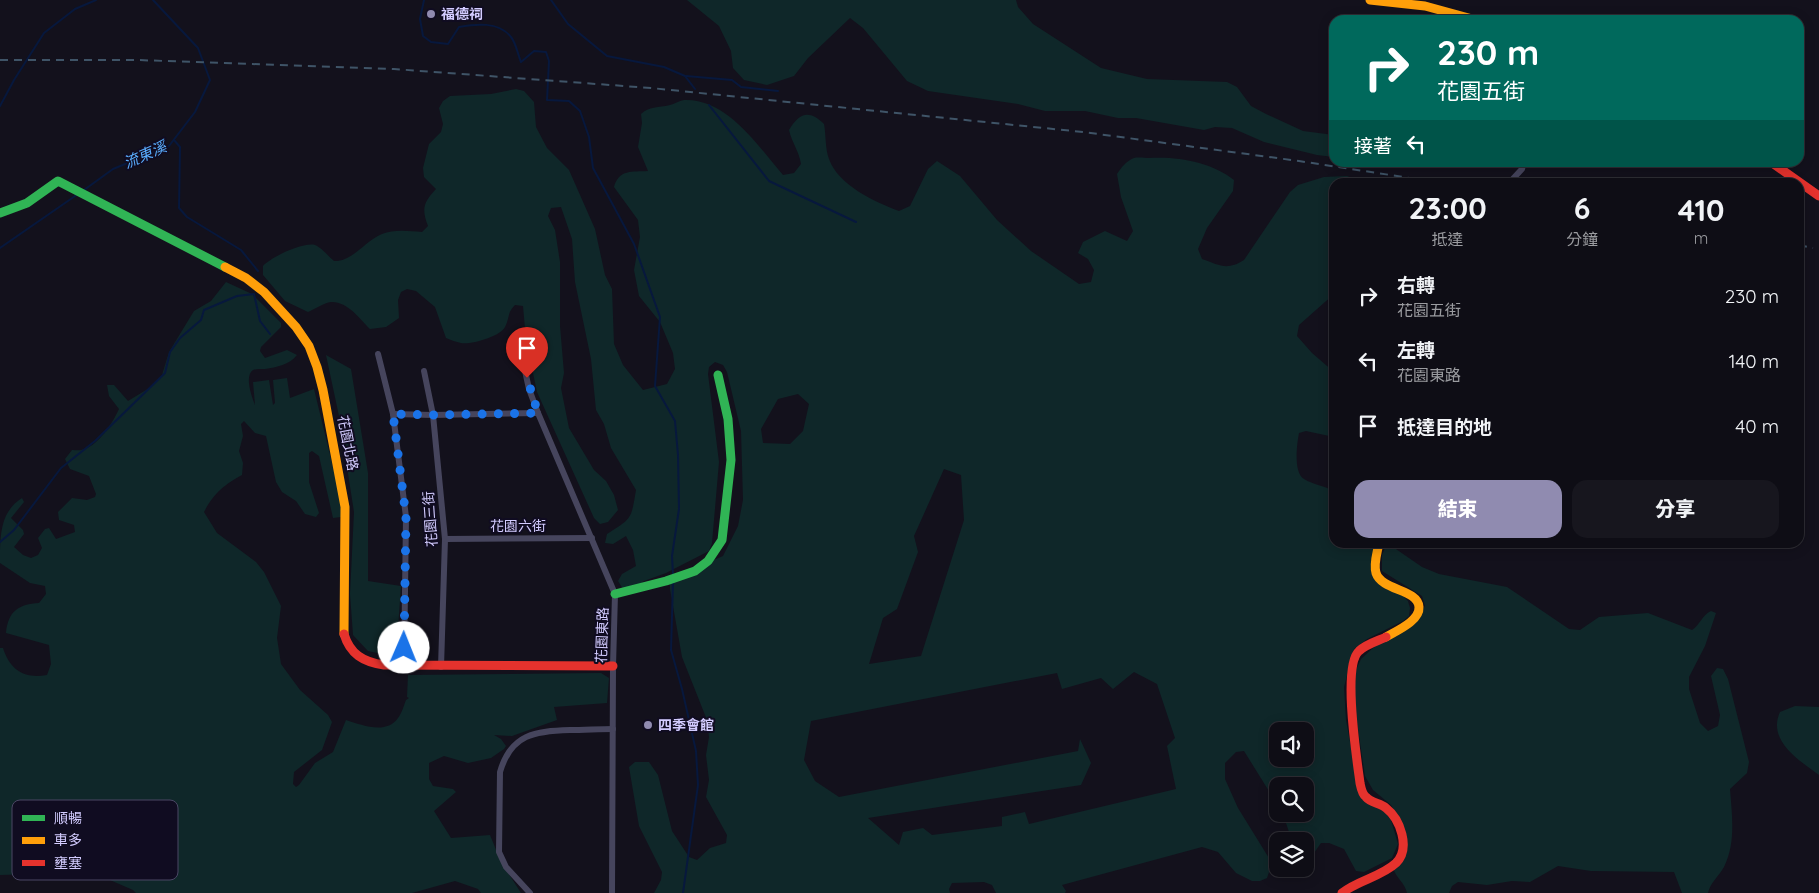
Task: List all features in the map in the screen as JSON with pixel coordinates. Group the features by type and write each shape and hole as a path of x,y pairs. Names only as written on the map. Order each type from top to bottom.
{"street":[{"path":"1370,0 1425,6 1458,15"},
{"path":"1514,178 1523,167"},
{"path":"1779,167 1794,178"},
{"name":"花園北路","path":"0,213 27,203 58,181 246,278 264,292 296,327 309,346 317,367 345,507 344,635 349,648 358,658 370,664 404,666 613,666"},
{"path":"1804,185 1819,196"},
{"path":"378,354 393,414 406,517 404,666"},
{"name":"花園東路","path":"524,366 529,389 538,413 615,594 612,893"},
{"name":"花園三街","path":"424,371 433,415 445,539 441,667"},
{"path":"615,594 666,581 695,571 708,561 722,540 731,460 728,419 718,375"},
{"path":"393,414 538,413"},
{"name":"花園六街","path":"445,539 592,538"},
{"path":"1342,893 1348,887 1380,873 1398,862 1404,846 1403,838 1394,816 1386,807 1370,800 1363,794 1351,712 1354,656 1358,651 1410,622 1418,612 1419,604 1416,598 1384,584 1376,576 1375,568 1378,548"},
{"path":"530,893 506,866 499,852 500,772 503,761 518,742 540,731 613,729"}],"green space":[{"path":"687,0 1016,0 1018,7 1033,24 1101,68 1147,79 1227,82 1237,87 1251,106 1266,114 1303,131 1329,134 1329,156 1264,142 1232,128 1215,127 1204,130 1136,118 1118,118 1085,111 1045,111 1018,104 928,91 907,81 863,28 850,18 808,58 794,76 767,85 744,80 733,68 731,51 719,26"},
{"path":"516,89 524,91 534,102 536,127 547,148 569,170 595,229 605,275 612,289 614,344 623,365 643,390 667,384 675,369 673,353 660,322 639,296 634,270 640,237 638,220 614,187 616,181 623,174 648,171 638,147 642,123 641,114 651,108 670,105 684,100 700,101 714,107 728,115 740,126 783,175 794,173 801,164 789,130 801,117 805,115 814,116 824,124 829,159 840,177 858,191 879,203 899,211 910,206 928,169 937,161 960,176 997,220 1031,251 1079,284 1091,282 1094,270 1088,259 1078,253 1083,242 1105,231 1127,241 1133,231 1121,197 1117,174 1131,159 1182,159 1215,169 1234,180 1233,191 1207,228 1198,249 1202,259 1223,266 1233,265 1244,260 1290,192 1298,185 1324,177 1347,176 1352,178 1329,178 1329,298 1299,325 1297,336 1312,353 1329,368 1329,436 1306,431 1299,433 1297,464 1298,470 1304,479 1329,489 1329,548 1374,548 1371,569 1375,578 1402,595 1408,601 1410,608 1409,616 1403,621 1367,639 1354,649 1344,687 1346,720 1355,769 1368,798 1381,807 1391,820 1398,844 1392,858 1364,872 1356,871 1344,849 1329,843 1321,843 1314,853 1314,832 1289,832 1286,822 1314,822 1314,777 1269,777 1269,791 1244,751 1236,752 1225,763 1225,779 1238,808 1269,858 1267,878 1260,881 1252,881 1236,873 1218,852 1202,847 1062,885 1066,891 1065,893 996,893 992,885 984,882 952,883 949,889 950,893 654,893 661,880 662,872 639,826 629,767 635,762 649,762 658,775 672,831 689,857 697,860 710,848 726,843 727,835 706,797 709,780 706,755 709,737 707,720 682,657 670,589 670,581 676,576 723,556 738,526 743,500 741,431 727,372 723,365 715,362 709,367 708,374 719,462 712,543 709,551 666,573 644,581 632,590 623,589 618,581 622,574 636,566 633,550 626,536 613,544 605,543 607,534 629,517 636,490 611,448 604,424 596,410 591,359 575,282 572,239 561,207 551,208 548,216 555,230 560,262 560,326 564,373 561,388 569,428 594,470 606,481 614,495 618,510 608,522 600,524 594,518 537,392 526,340 523,306 515,305 512,308 505,327 498,334 478,341 461,343 446,338 435,307 416,291 407,289 401,292 398,300 399,318 386,327 370,329 353,311 337,302 322,305 308,312 285,301 263,275 263,266 267,262 288,251 303,246 315,245 334,261 353,255 370,241 387,232 422,232 428,226 424,210 426,202 436,189 424,177 423,168 429,144 441,132 443,124 439,108 443,101 450,96 491,94","holes":["798,394 809,404 803,431 790,444 763,443 761,429 778,399","944,469 961,475 964,520 921,656 869,664 883,618 897,609 918,552 914,536","1134,672 1157,684 1175,738 1167,746 1176,789 1029,824 1025,812 1002,817 1002,826 932,835 923,828 903,832 899,845 868,818 1081,785 1091,763 1080,739 1078,751 839,797 815,781 804,760 811,721 1057,673 1062,689 1101,678 1113,689"]},
{"path":"226,282 252,294 281,323 281,327 261,347 260,351 265,358 287,350 297,355 282,365 253,370 249,377 252,397 255,405 253,382 269,380 273,405 275,403 273,380 287,378 290,398 314,389 342,504 341,517 333,518 319,456 312,451 309,453 309,482 319,513 316,517 305,514 296,501 282,492 276,482 266,436 255,433 244,421 241,424 243,436 239,451 243,463 242,475 220,490 204,512 217,533 256,562 264,572 281,606 277,638 281,664 300,690 328,715 332,722 322,750 294,772 293,784 296,787 315,763 333,752 346,720 374,727 387,726 393,723 409,698 407,697 408,675 601,673 609,678 607,703 554,707 557,720 512,736 494,735 501,739 506,746 491,758 468,763 444,756 429,763 429,779 433,786 453,789 456,792 434,811 451,838 490,835 501,862 521,893 481,893 478,889 455,881 412,893 136,893 110,880 178,880 178,800 12,800 12,875 0,875 0,648 3,648 14,667 31,676 47,675 51,664 49,645 6,633 9,619 16,610 26,605 39,603 46,594 45,586 30,583 0,563 0,543 5,517 9,510 22,498 24,502 11,518 23,530 24,534 14,547 23,555 31,558 38,555 42,548 38,538 45,529 49,528 56,539 75,532 74,525 59,520 58,512 72,498 87,500 95,497 96,494 89,476 70,469 65,459 72,450 83,450 95,443 113,420 119,409 109,396 107,385 114,385 128,401 151,387 162,375 169,352 194,311 211,301"},
{"path":"326,355 351,369 368,473 368,581 401,586 396,657 368,651 353,635 350,594 354,512 339,416"},
{"path":"1385,548 1394,548 1422,567 1439,574 1507,587 1569,629 1580,630 1599,617 1648,613 1692,630 1708,613 1711,611 1716,613 1705,646 1689,677 1689,689 1700,723 1708,731 1718,726 1720,715 1711,676 1717,668 1723,669 1728,679 1749,762 1747,773 1730,789 1732,839 1728,858 1708,893 1682,893 1674,872 1591,871 1558,866 1530,882 1512,881 1487,885 1458,882 1452,886 1449,893 1407,893 1393,868 1406,844 1403,825 1391,805 1373,790 1365,776 1354,702 1356,670 1361,659 1373,648 1415,619 1425,606 1422,596 1382,571 1382,555"},
{"path":"1795,706 1819,707 1819,775 1794,756 1781,741 1777,722 1780,712"}],"waterway":[{"name":"流東溪","path":"0,106 44,33 75,9 96,0"},
{"name":"流東溪","path":"84,190 113,169 169,146 195,112 210,80 198,48 153,0"},
{"path":"424,0 420,19 423,36 431,42 448,44 459,27 487,25 500,28 513,40 521,62 534,51 546,52 549,61 547,100 569,101 580,111 589,137 593,168 634,244 660,317 655,386 675,421 678,455 679,509 672,556 673,575"},
{"path":"551,0 568,24 607,56 664,67 685,76 695,89"},
{"path":"686,76 732,80 741,87 778,91"},
{"path":"709,105 769,181 856,222"},
{"path":"174,140 180,147 179,208 187,217 241,250 258,271"},
{"name":"流東溪","path":"0,248 78,194"},
{"path":"0,542 14,530 61,468 95,441 165,373 170,352 180,338 201,320 204,310 237,296 254,294 260,321 270,334"},
{"path":"673,582 671,650 696,751 698,785 683,893"}],"railway":[{"path":"0,60 137,60 394,69 651,88 1083,132 1329,166"},
{"path":"1338,167 1410,178"},
{"path":"1804,246 1813,248"}],"traffic: fast":[{"path":"0,213 27,203 58,181 225,267"},
{"path":"615,594 666,581 695,571 708,561 722,540 731,460 728,419 718,375"}],"traffic: slow":[{"path":"1370,0 1425,6 1458,15"},
{"path":"225,267 246,278 264,292 296,327 309,346 317,367 345,507 344,634"},
{"path":"1378,548 1375,565 1376,573 1380,579 1413,597 1419,607 1416,617 1412,621 1386,637"}],"traffic: jam":[{"path":"1778,167 1794,178"},
{"path":"1804,185 1819,196"},
{"path":"344,634 350,647 358,656 370,662 384,665 613,666"},
{"path":"1342,893 1390,868 1396,863 1403,850 1402,834 1396,819 1386,808 1368,799 1362,791 1352,714 1351,693 1354,660 1359,651 1386,637"}],"place":[{"name":"福德祠","path":"431,14"},
{"name":"四季會館","path":"648,725"}],"route":[{"path":"404,648 406,517 393,414 538,413 527,378"}]}
